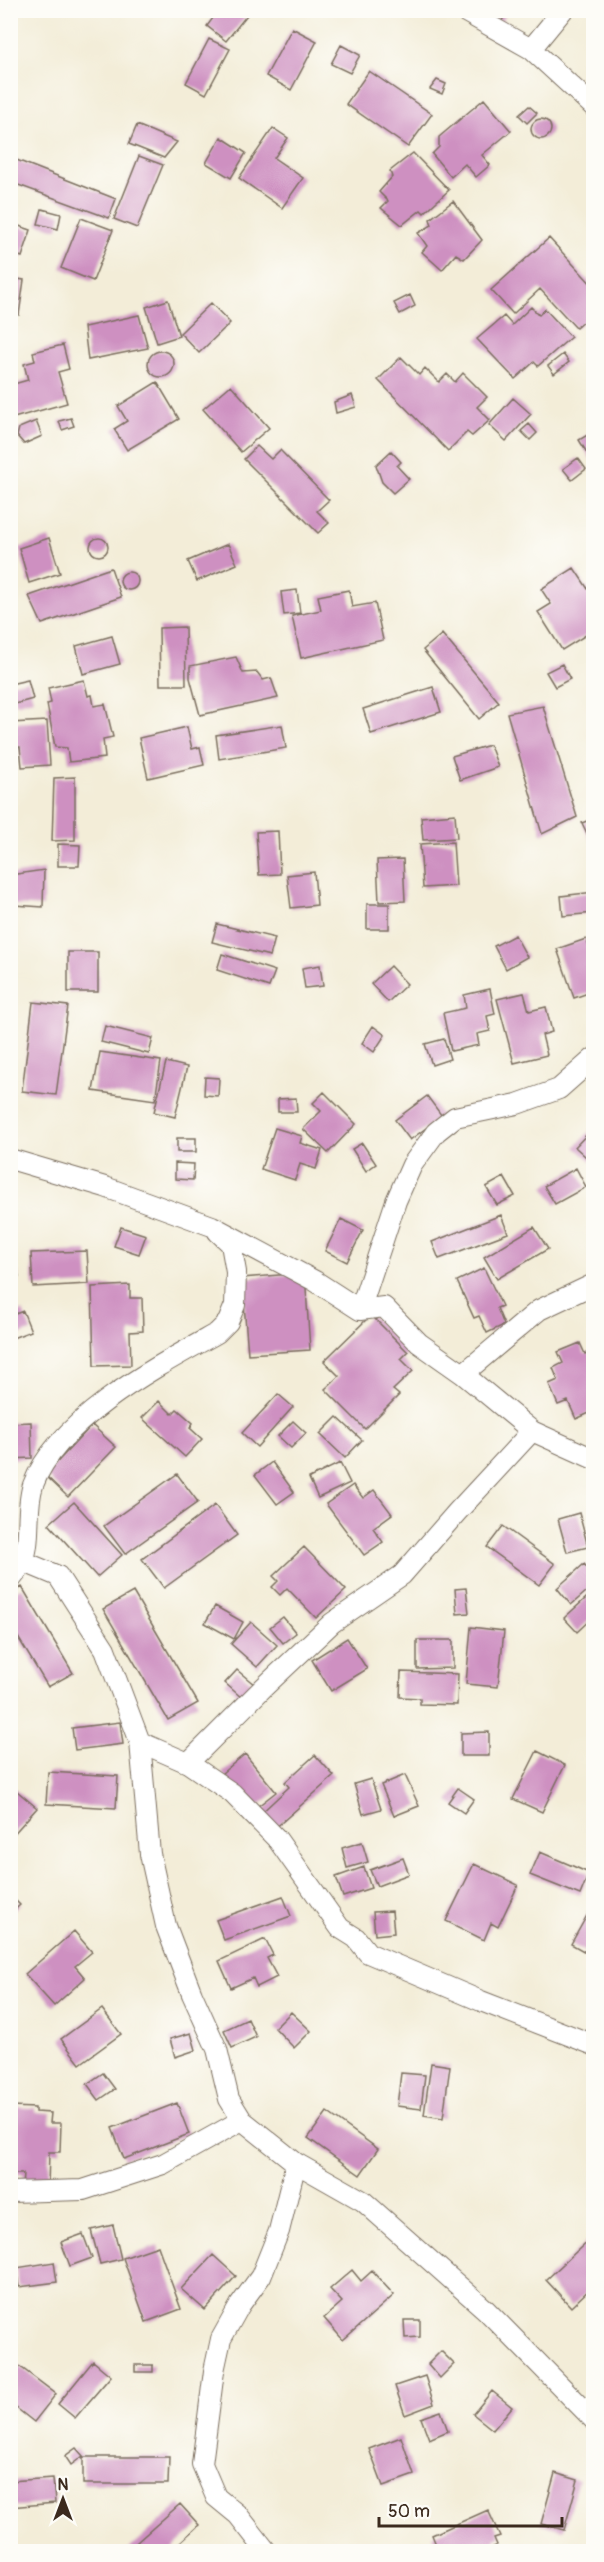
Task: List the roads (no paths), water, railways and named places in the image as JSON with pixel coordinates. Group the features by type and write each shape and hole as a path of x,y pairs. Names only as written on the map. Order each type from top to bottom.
{"street":[{"path":"462,10 531,50 594,107"},
{"path":"531,50 563,10"},
{"path":"360,1310 396,1201 412,1165 436,1132 455,1117 517,1104 559,1089 594,1058"},
{"path":"10,1159 105,1187 212,1226 315,1281 360,1310 384,1307 419,1343 463,1374 532,1431 594,1459"},
{"path":"10,1581 34,1483 44,1463 61,1442 102,1403 131,1382 217,1333 228,1322 236,1305 236,1272 231,1244 212,1226"},
{"path":"463,1374 539,1310 594,1284"},
{"path":"188,1763 332,1623 402,1575 532,1431"},
{"path":"17,1559 58,1576 105,1649 140,1742 150,1854 166,1926 192,1994 217,2049 229,2099 242,2120 296,2163 363,2201 486,2310 594,2420"},
{"path":"140,1742 188,1763 232,1792 277,1839 340,1928 356,1938 368,1953 481,2001 594,2045"},
{"path":"10,2192 82,2190 164,2164 242,2120"},
{"path":"267,2552 238,2515 216,2497 202,2464 214,2371 221,2339 240,2305 261,2276 279,2231 296,2163"}]}
